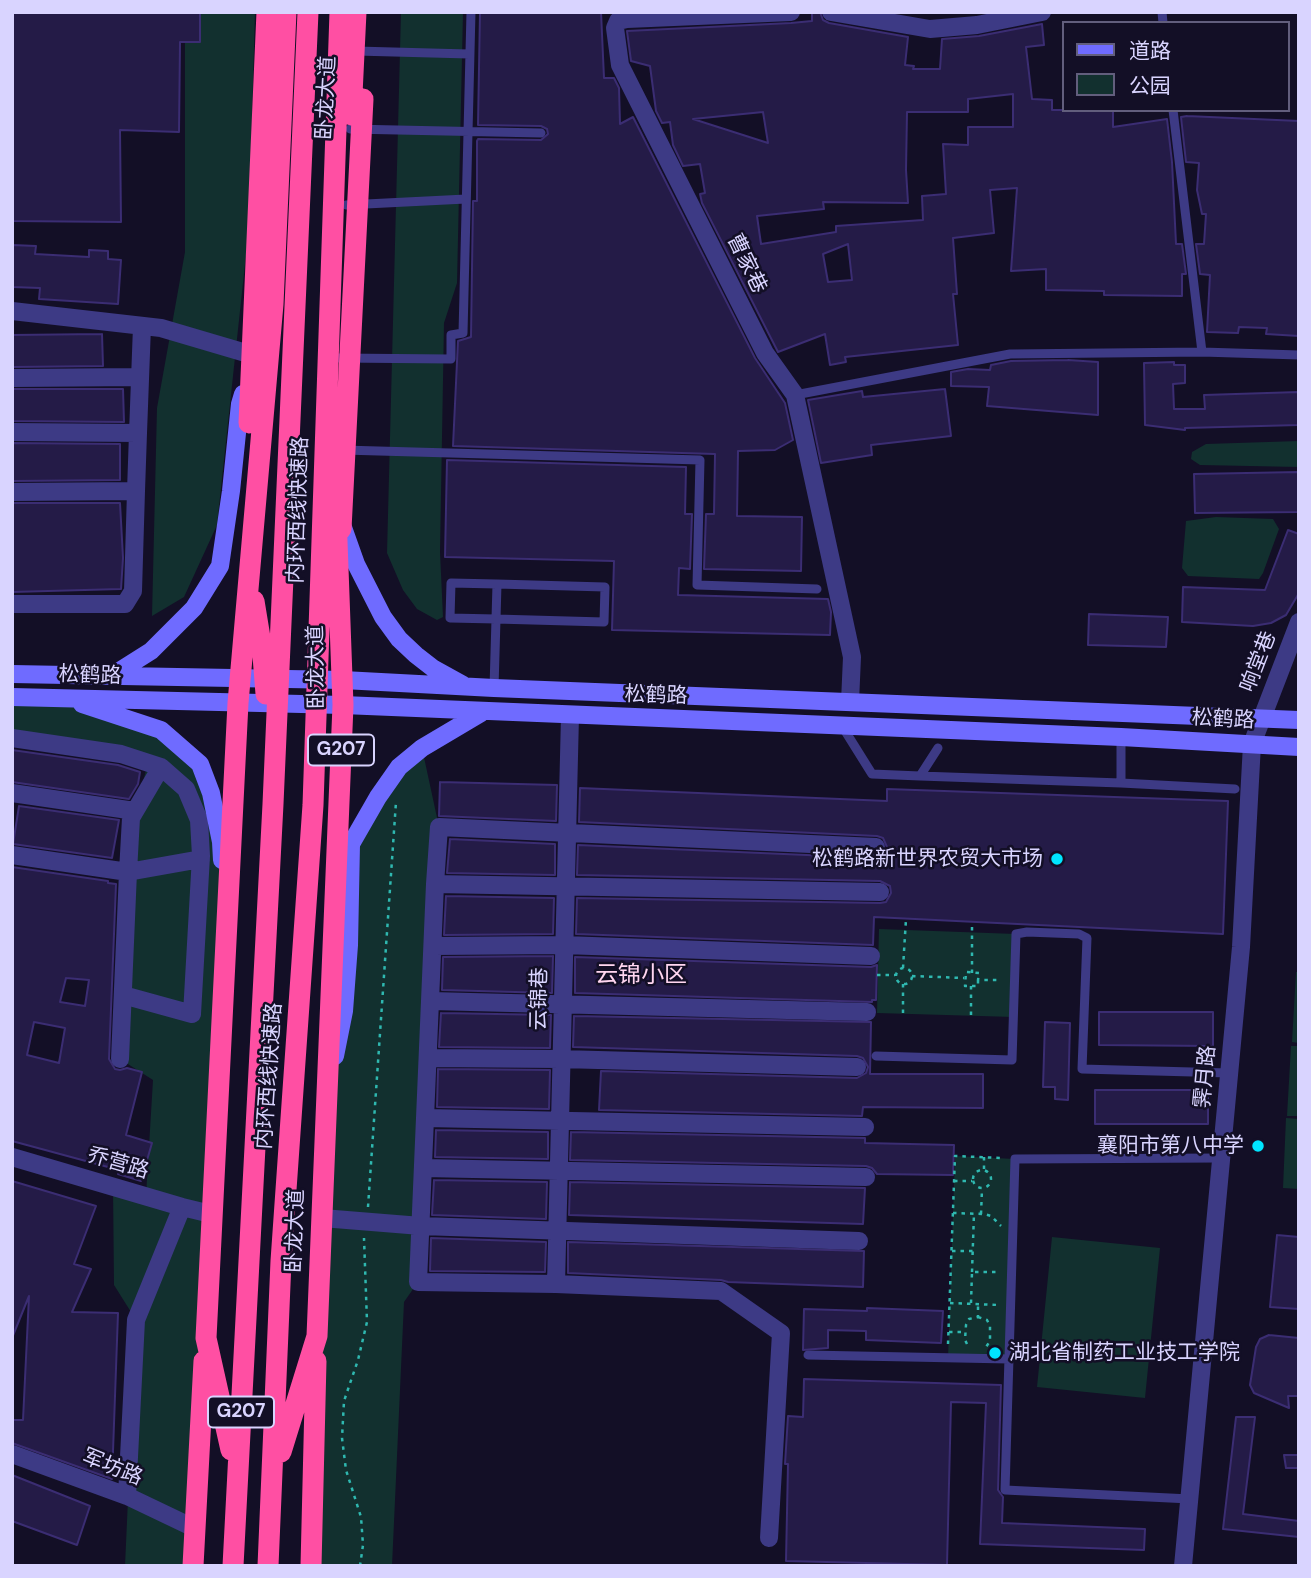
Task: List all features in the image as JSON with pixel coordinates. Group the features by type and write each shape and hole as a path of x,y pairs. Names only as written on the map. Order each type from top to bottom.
{"highway":[{"path":"267,12 244,538 263,656 273,804"},
{"name":"卧龙大道","path":"237,1478 206,1338 240,679 273,304 286,12"},
{"name":"内环西线快速路","path":"249,1259 273,804 308,12"},
{"name":"内环西线快速路","path":"281,1261 313,805 340,12"},
{"name":"卧龙大道","path":"272,1481 317,1336 343,705 334,458 346,205 356,129 356,12"},
{"path":"313,805 317,661 340,544 356,129 367,12"},
{"name":"卧龙大道","path":"232,1563 249,1259"},
{"name":"卧龙大道","path":"269,1563 281,1261"},
{"path":"311,1566 317,1336"},
{"path":"193,1566 206,1338"}],"main road":[{"path":"113,675 151,652 194,608 220,566 232,491 240,404 273,304"},
{"path":"334,458 335,505 356,564 383,617 416,655 466,687"},
{"name":"松鹤路","path":"12,674 343,680 1299,720"},
{"name":"松鹤路","path":"12,697 343,705 1121,737 1299,747"},
{"path":"62,697 161,730 200,764 211,793 222,842 228,920"},
{"path":"326,1101 344,1011 349,945 351,844 377,797 400,767 422,748 482,712"}],"street":[{"name":"曹家巷","path":"791,12 627,19 618,21 615,28 620,65 765,353 795,395 852,657 850,702"},
{"path":"831,12 930,29 977,25 1042,12"},
{"path":"12,311 161,328 256,356"},
{"path":"12,604 125,604 133,591 142,326"},
{"path":"12,378 140,377"},
{"path":"12,432 138,433"},
{"path":"12,492 136,491"},
{"name":"响堂巷","path":"1262,719 1298,626"},
{"name":"云锦巷","path":"555,1284 570,716"},
{"name":"霁月路","path":"1183,1566 1241,947 1252,744 1262,719"},
{"path":"12,738 121,754 162,767 186,789 199,820 201,859 192,1014 123,995"},
{"path":"120,1059 131,818 162,767"},
{"path":"12,793 135,811"},
{"path":"769,1538 781,1333 721,1291 418,1282 439,827 876,847"},
{"path":"12,855 128,872 201,859"},
{"path":"436,884 880,892"},
{"path":"433,946 564,946 870,956"},
{"path":"430,1001 867,1013"},
{"path":"428,1059 561,1059 857,1067"},
{"path":"426,1118 865,1127"},
{"name":"乔营路","path":"12,1157 211,1214"},
{"path":"424,1168 866,1177"},
{"path":"127,1496 136,1320 182,1207"},
{"path":"322,1218 421,1226 859,1241"},
{"name":"军坊路","path":"12,1454 127,1496 194,1528"}],"lane":[{"path":"339,358 451,359 451,335 463,333 471,12"},
{"path":"354,51 470,54"},
{"path":"1173,112 1202,352"},
{"path":"356,129 541,133"},
{"path":"346,205 466,200"},
{"path":"795,395 1010,354 1202,352 1299,355"},
{"path":"334,458 700,460 698,585 817,589"},
{"path":"451,583 497,584 605,587 604,622 450,618 451,583"},
{"path":"494,688 497,584"},
{"path":"842,726 872,774 1235,789"},
{"path":"1121,737 1121,783"},
{"path":"920,776 938,748"},
{"path":"876,1056 1012,1060 1016,934 1079,934 1087,938 1082,1069 1229,1073"},
{"path":"1190,1499 1005,1490 1015,1159 1221,1158"},
{"path":"808,1355 1009,1359"}],"path":[{"path":"360,1566 363,1545 361,1517 346,1470 342,1438 344,1401 367,1322 364,1243 400,767"},
{"path":"877,975 896,975 903,968 906,919"},
{"path":"972,923 972,973"},
{"path":"903,968 910,971 912,976"},
{"path":"966,972 972,973 979,973 978,986 965,986 966,972"},
{"path":"896,975 898,982 903,984 908,983 912,976"},
{"path":"912,976 965,978"},
{"path":"978,979 1015,981"},
{"path":"903,984 903,1014"},
{"path":"971,986 971,1016"},
{"path":"948,1358 955,1156 1015,1159"},
{"path":"984,1157 984,1170"},
{"path":"984,1170 991,1175 992,1181 982,1188 976,1186 973,1181 976,1172 984,1170"},
{"path":"954,1181 973,1181"},
{"path":"981,1214 982,1188"},
{"path":"953,1213 991,1216 1001,1226"},
{"path":"971,1303 974,1213"},
{"path":"952,1251 973,1251"},
{"path":"972,1272 1001,1272"},
{"path":"950,1303 1010,1305"},
{"path":"978,1304 978,1317"},
{"path":"968,1346 965,1332 970,1318 987,1320 990,1326 987,1346 977,1350"},
{"path":"949,1332 965,1332"}],"green space":[{"path":"185,12 255,12 249,227 217,525 184,597 152,616 157,408 185,252"},
{"path":"401,12 463,12 457,283 444,323 440,552 443,617 437,620 417,609 403,590 387,553"},
{"path":"1299,441 1299,467 1200,465 1191,459 1192,452 1206,444"},
{"path":"1216,517 1273,519 1279,529 1259,579 1188,576 1182,568 1186,521"},
{"path":"12,697 62,697 161,730 200,764 221,842 193,1566 125,1566 136,1320 114,1285 113,1186 146,1196 153,1080 120,1059 135,811 148,763 12,738"},
{"path":"422,748 439,827 418,1282 404,1302 392,1566 311,1566 317,1336 351,844"},
{"path":"879,929 1016,934 1014,1017 877,1013"},
{"path":"1296,972 1299,972 1299,1043 1292,1042"},
{"path":"1291,1046 1299,1046 1299,1116 1287,1116"},
{"path":"1286,1118 1299,1119 1299,1189 1283,1188"},
{"path":"955,1156 1015,1159 1009,1359 948,1358"},
{"path":"1052,1237 1160,1248 1145,1398 1037,1387"}],"building":[{"path":"12,12 200,12 200,42 180,42 179,132 120,130 121,222 12,221"},
{"path":"480,12 601,12 604,78 614,78 619,88 620,124 633,117 755,358 785,403 793,440 775,450 738,451 737,516 802,517 801,571 704,569 706,514 714,514 715,454 453,446 458,341 471,337 473,201 477,201 477,141 541,140 548,134 547,129 541,126 478,125"},
{"path":"812,12 820,12 823,20 829,23 908,37 905,65 914,66 913,69 940,69 942,39 979,36 1042,24 1044,45 1026,47 1032,99 1052,100 1052,110 1062,112 1113,112 1113,127 1167,119 1176,244 1182,244 1186,274 1182,274 1182,296 1104,295 1104,291 1046,290 1046,269 1011,271 1017,188 990,190 994,233 953,238 957,294 953,294 958,345 845,357 846,362 830,365 825,334 778,352 702,203 700,194 705,193 700,164 683,166 673,145 670,122 662,123 656,111 650,66 631,61 627,31 812,21","holes":["1013,94 1013,127 968,127 968,145 943,144 946,194 922,196 923,220 836,226 836,232 761,244 757,216 824,209 823,202 908,203 907,112 968,112 968,99","763,112 768,143 693,119","848,244 852,280 828,282 823,254"]},
{"path":"1181,117 1299,121 1299,336 1266,334 1267,328 1239,327 1238,333 1207,332 1210,275 1200,274 1196,244 1204,244 1206,214 1202,214 1197,190 1199,163 1186,162"},
{"path":"12,245 36,246 35,254 89,257 89,250 108,251 108,259 121,260 118,304 39,299 40,288 12,287"},
{"path":"102,334 103,366 12,367 12,335"},
{"path":"1011,361 1098,362 1098,415 987,406 989,387 951,386 951,372 968,369 990,370 991,365"},
{"path":"1174,362 1174,365 1185,365 1185,383 1173,384 1174,409 1205,409 1204,395 1299,392 1299,425 1185,430 1145,425 1144,363"},
{"path":"12,389 123,389 124,422 13,421"},
{"path":"945,389 951,436 871,445 872,455 821,463 808,400 862,391 863,397"},
{"path":"12,443 120,444 120,480 12,481"},
{"path":"447,460 686,467 685,514 692,514 690,569 679,568 678,595 828,599 831,612 830,635 612,630 614,561 445,557"},
{"path":"1299,472 1299,512 1195,513 1194,474"},
{"path":"12,503 120,503 123,558 121,589 12,592"},
{"path":"1288,530 1299,534 1299,593 1286,615 1271,623 1253,626 1182,622 1183,587 1265,590"},
{"path":"1089,614 1168,617 1166,647 1088,645"},
{"path":"12,750 118,765 140,772 138,784 129,799 12,782"},
{"path":"440,782 557,785 556,821 439,816"},
{"path":"580,788 887,801 887,789 1228,801 1223,934 874,917 873,945 576,934 577,898 880,903 886,902 891,893 890,886 880,881 577,875 578,845 875,858 885,854 887,847 883,838 877,836 579,822"},
{"path":"19,806 119,820 112,858 13,844"},
{"path":"450,839 555,844 555,875 447,873"},
{"path":"12,867 116,884 109,1059 115,1069 127,1068 142,1072 126,1135 152,1143 141,1181 118,1174 119,1170 12,1141","holes":["66,978 89,980 85,1006 60,1002","34,1022 65,1028 59,1063 27,1055"]},
{"path":"446,896 554,898 553,934 444,935"},
{"path":"553,956 552,993 442,990 443,957"},
{"path":"575,957 871,967 877,965 876,1000 575,993"},
{"path":"1099,1012 1213,1012 1213,1046 1099,1045"},
{"path":"441,1013 551,1015 550,1048 439,1047"},
{"path":"574,1016 871,1022 870,1074 983,1074 983,1108 863,1107 862,1116 599,1110 601,1071 857,1078 866,1073 868,1067 863,1058 857,1056 573,1047"},
{"path":"1045,1022 1070,1023 1068,1100 1055,1099 1055,1087 1043,1087"},
{"path":"438,1069 550,1070 549,1109 437,1107"},
{"path":"1095,1090 1208,1090 1208,1124 1095,1124"},
{"path":"436,1130 548,1132 548,1159 435,1157"},
{"path":"571,1132 865,1138 865,1143 954,1145 953,1175 877,1174 866,1166 570,1160"},
{"path":"434,1180 547,1182 546,1219 432,1215"},
{"path":"12,1181 96,1206 74,1264 91,1269 72,1312 118,1313 112,1479 12,1443 12,1420 23,1420 29,1296 12,1338"},
{"path":"570,1182 865,1188 863,1224 569,1215"},
{"path":"1277,1235 1299,1237 1299,1309 1270,1307"},
{"path":"431,1238 546,1242 545,1272 430,1271"},
{"path":"568,1242 864,1251 863,1287 568,1273"},
{"path":"867,1308 943,1311 941,1343 866,1340 866,1331 828,1330 828,1348 803,1350 804,1309 867,1311"},
{"path":"1269,1335 1299,1338 1299,1396 1288,1396 1289,1408 1254,1393 1250,1385 1256,1347 1260,1339"},
{"path":"804,1379 1001,1385 998,1490 1003,1497 1002,1523 1145,1529 1144,1550 980,1544 986,1403 951,1402 947,1565 786,1561 788,1464 785,1464 788,1416 803,1417"},
{"path":"1236,1417 1255,1417 1243,1514 1299,1521 1299,1537 1223,1529"},
{"path":"1284,1455 1299,1455 1299,1468 1286,1468"},
{"path":"12,1475 90,1506 77,1545 12,1521"}],"place":[{"name":"松鹤路新世界农贸大市场","path":"1057,859"},
{"name":"襄阳市第八中学","path":"1258,1146"},
{"name":"湖北省制药工业技工学院","path":"995,1353"}],"district":[{"name":"云锦小区","path":"641,976"}]}
